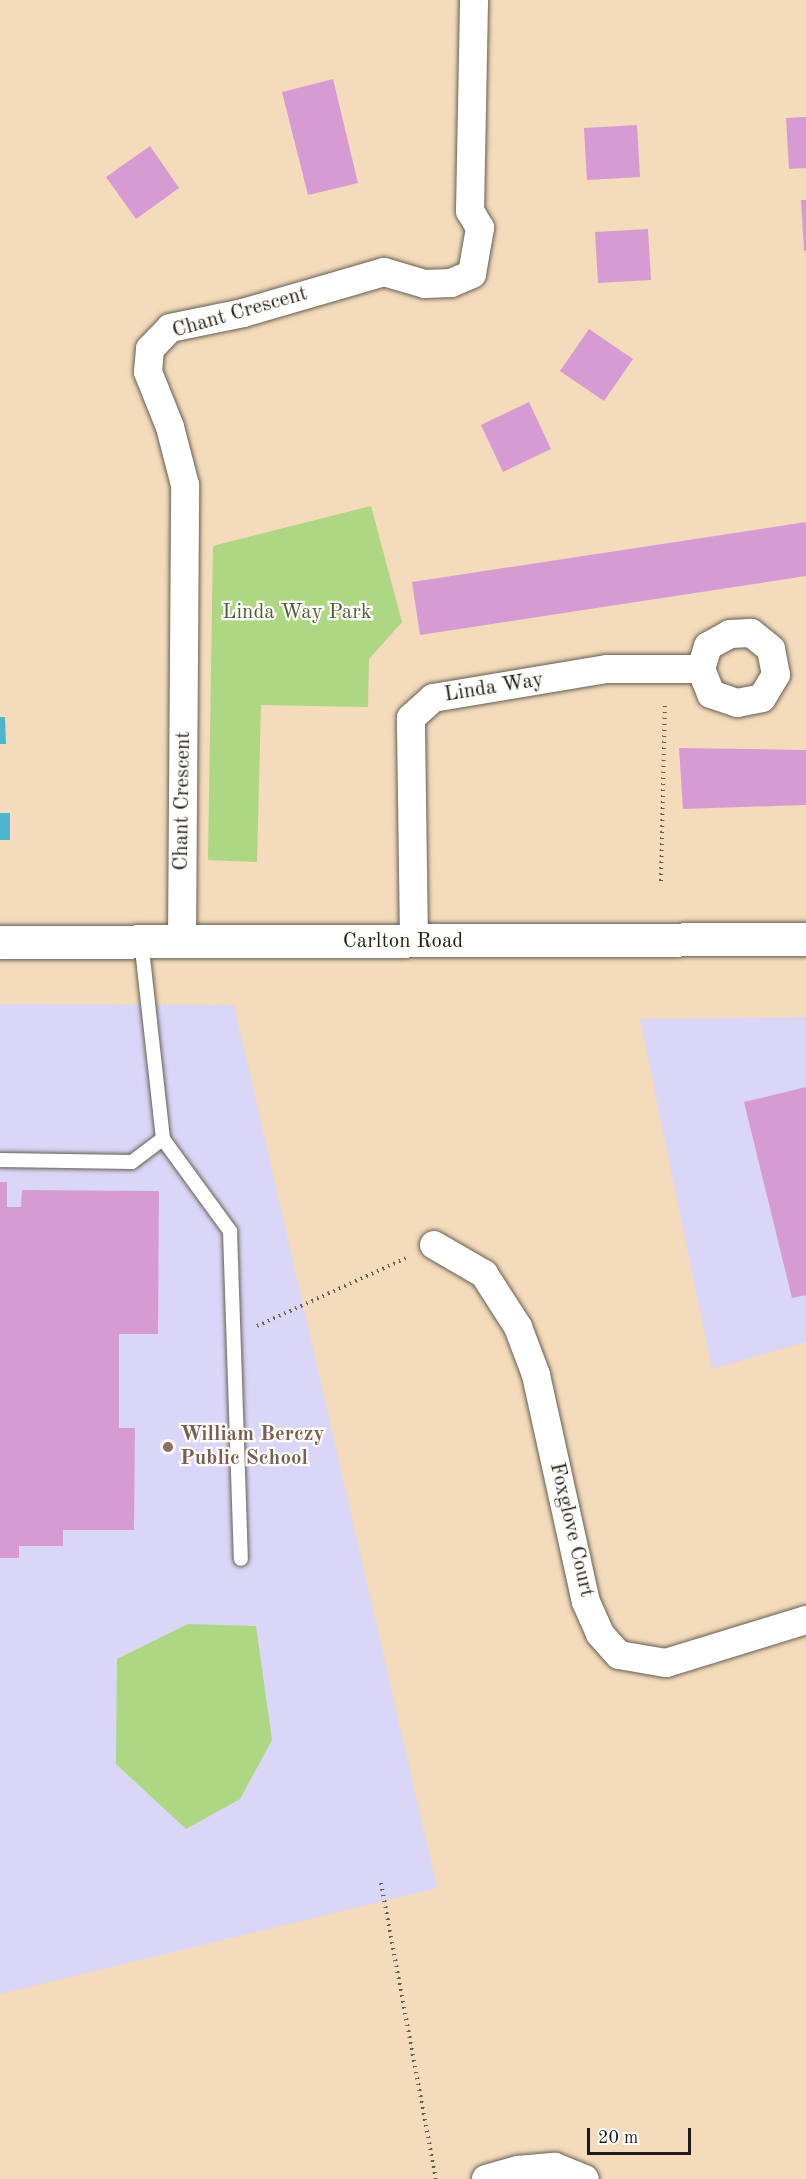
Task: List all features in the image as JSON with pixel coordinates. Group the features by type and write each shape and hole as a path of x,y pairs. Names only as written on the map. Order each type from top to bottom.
{"main road":[{"name":"Carlton Road","path":"0,942 806,939"}],"street":[{"name":"Chant Crescent","path":"182,942 185,485 170,427 148,372 150,349 170,328 243,313 384,272 425,284 451,283 472,274 480,228 470,211 474,0"},
{"name":"Linda Way","path":"414,942 411,718 433,699 607,669 666,667 701,669"},
{"name":"Foxglove Court","path":"434,1245 484,1274 518,1327 536,1375 586,1602 600,1634 620,1655 666,1663 806,1620"},
{"path":"486,2179 555,2167 585,2179"}],"lane":[{"path":"141,941 163,1139 230,1231 241,1559"},
{"path":"0,1160 132,1162 163,1139"}],"path":[{"path":"662,881 666,667"},
{"path":"233,1338 434,1245"},
{"path":"381,1883 436,2179"}],"shaded area":[{"name":"William Berczy Public School","path":"0,1004 234,1005 437,1888 0,1994"},
{"path":"806,1017 806,1342 712,1369 640,1019"}],"green space":[{"name":"Linda Way Park","path":"371,506 402,622 369,659 368,707 261,705 257,862 208,860 213,546"},
{"path":"188,1624 256,1626 272,1740 240,1799 186,1829 116,1764 117,1659"}],"water":[{"path":"0,717 5,717 6,744 0,744"},
{"path":"0,813 10,813 10,840 0,840"}],"building":[{"path":"333,79 358,183 308,195 282,92"},
{"path":"806,117 806,168 789,169 786,118"},
{"path":"637,125 640,177 587,180 584,128"},
{"path":"150,146 179,188 136,219 106,177"},
{"path":"801,200 806,200 806,251 804,251"},
{"path":"648,229 651,280 598,283 595,232"},
{"path":"589,329 633,359 604,401 560,371"},
{"path":"529,402 551,449 503,472 481,425"},
{"path":"806,522 806,576 420,635 412,582"},
{"path":"679,748 806,750 806,805 683,809"},
{"path":"806,1087 806,1295 792,1298 744,1102"},
{"path":"0,1182 7,1182 7,1207 21,1207 22,1190 159,1191 158,1334 119,1334 119,1428 135,1428 134,1530 63,1530 63,1546 19,1546 19,1558 0,1558"}],"place":[{"name":"William Berczy Public School","path":"168,1447"}]}
